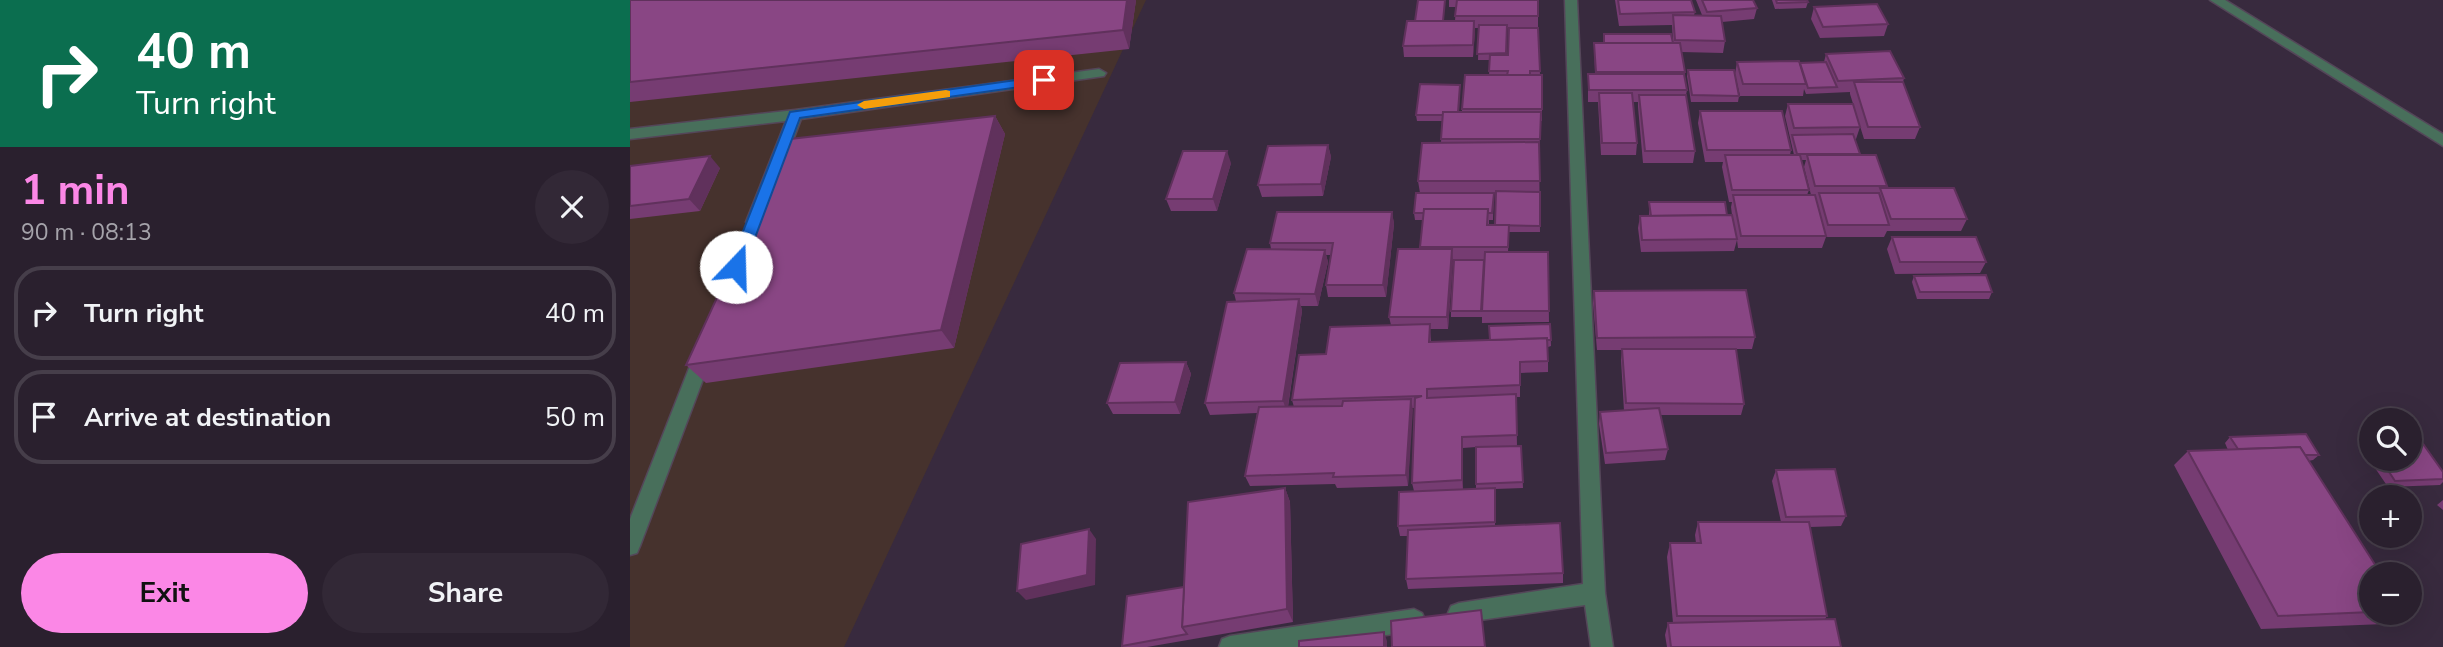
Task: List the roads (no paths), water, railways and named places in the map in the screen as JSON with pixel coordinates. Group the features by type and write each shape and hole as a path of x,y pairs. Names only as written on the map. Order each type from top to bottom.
{"street":[{"path":"1571,0 1594,593 1602,647"},
{"path":"2216,0 2443,141"},
{"path":"630,134 794,115 1099,73"},
{"path":"750,232 794,115"},
{"path":"630,546 710,337"},
{"path":"1230,647 1594,593"}]}
